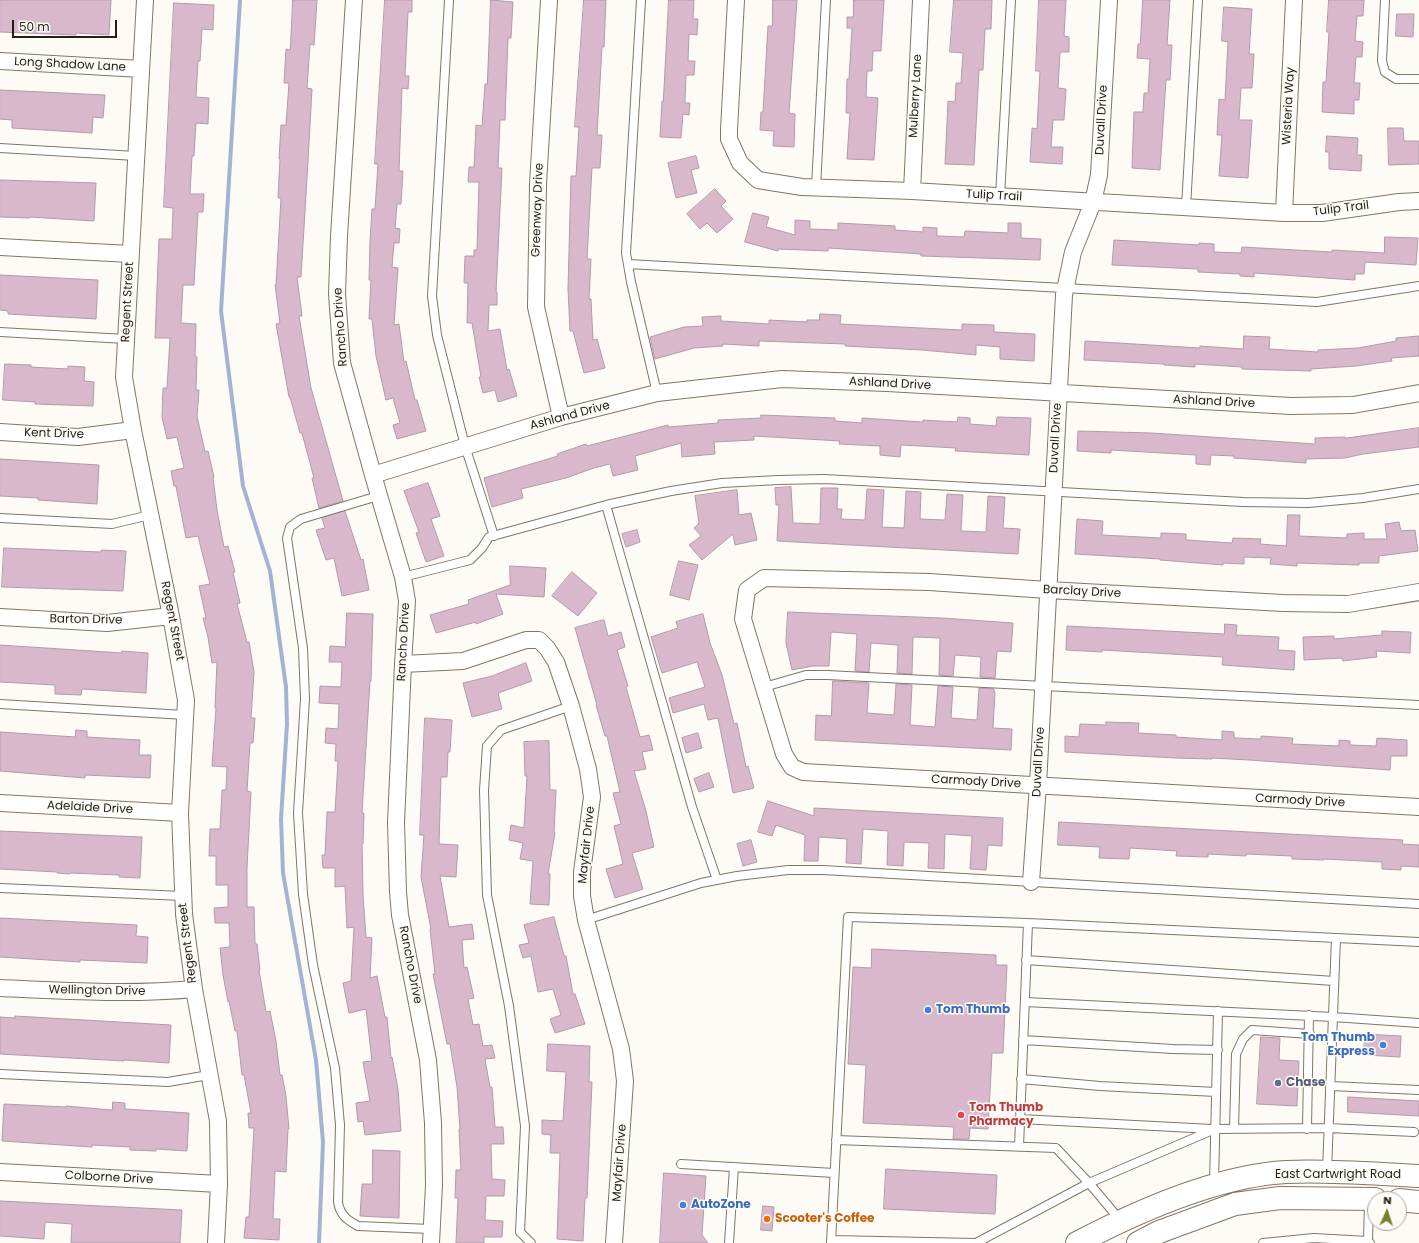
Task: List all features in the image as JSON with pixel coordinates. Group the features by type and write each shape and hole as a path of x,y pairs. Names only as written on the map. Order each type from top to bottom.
{"main road":[{"name":"East Cartwright Road","path":"1077,1243 1177,1198 1236,1179 1285,1172 1327,1172 1419,1176"},
{"name":"East Cartwright Road","path":"1138,1243 1172,1227 1234,1204 1280,1198 1367,1199"},
{"path":"1407,1201 1419,1202"},
{"path":"1121,1222 1131,1243"}],"street":[{"name":"Regent Street","path":"145,0 124,377 186,700 180,813 183,896 194,989 218,1121 219,1184 216,1243"},
{"name":"Rancho Drive","path":"354,0 339,236 337,294 342,363 378,496 403,577 407,601 396,823 398,892 400,915 428,1060 433,1123 434,1185 431,1236"},
{"name":"Greenway Drive","path":"549,0 538,184 536,307 561,417"},
{"name":"Tulip Trail","path":"736,0 728,130 729,139 740,163 758,180 802,187 912,191 1284,213 1322,214 1399,202 1419,201"},
{"name":"Mulberry Lane","path":"912,191 921,0"},
{"name":"Duvall Drive","path":"1031,882 1038,785 1064,295 1073,252 1093,202 1099,175 1109,0"},
{"name":"Wisteria Way","path":"1284,213 1294,0"},
{"name":"Long Shadow Lane","path":"0,61 141,69"},
{"path":"0,247 130,254"},
{"name":"Ashland Drive","path":"373,476 561,417 657,392 782,379 887,383 1291,406 1353,405 1419,393"},
{"name":"Kent Drive","path":"0,432 78,437 133,430"},
{"name":"Barclay Drive","path":"747,590 764,578 929,582 1283,603 1348,604 1419,592"},
{"name":"Carmody Drive","path":"747,590 743,619 784,754 792,767 803,772 1419,807"},
{"name":"Barton Drive","path":"0,618 107,623 171,616"},
{"name":"Mayfair Drive","path":"403,664 462,661 526,640 539,640 547,648 556,662 571,706 588,769 592,797 582,872 582,896 586,920 621,1049 625,1081 614,1243"},
{"name":"Adelaide Drive","path":"0,803 180,813"},
{"name":"Wellington Drive","path":"0,988 72,992 159,992 194,989"},
{"name":"Colborne Drive","path":"0,1172 219,1184"}],"lane":[{"path":"449,0 432,296 437,335 466,446 494,536"},
{"path":"641,0 626,253 657,392"},
{"path":"816,187 826,0"},
{"path":"1000,196 1011,0"},
{"path":"1186,207 1198,0"},
{"path":"1385,0 1382,61 1385,72 1396,79 1419,79"},
{"path":"0,148 136,156"},
{"path":"628,264 1317,302 1419,286"},
{"path":"0,332 126,339"},
{"path":"403,577 470,560 482,548 489,537 606,505 671,491 722,483 824,479 1243,502 1308,503 1362,498 1419,489"},
{"path":"378,496 301,519 290,527 287,538 303,648 305,699 298,813 303,894 313,965 335,1068 340,1125 338,1202 340,1211 350,1221 358,1226 431,1236"},
{"path":"606,505 692,807 717,880"},
{"path":"0,518 112,524 150,515"},
{"path":"764,687 806,675 827,675 1419,705"},
{"path":"0,704 185,715"},
{"path":"531,1243 520,1232 525,1126 509,1006 487,895 484,790 487,746 501,730 571,706"},
{"path":"586,920 701,883 738,876 788,870 823,870 1419,904"},
{"path":"0,888 183,896"},
{"path":"1215,1129 1089,1183 976,1243 831,1241 848,917 1028,923 1419,942"},
{"path":"1019,1147 1028,923"},
{"path":"1327,1172 1336,938"},
{"path":"1026,960 1334,981"},
{"path":"1025,1002 1310,1015 1419,1023"},
{"path":"1214,1185 1218,1011"},
{"path":"1306,1129 1310,1015"},
{"path":"1234,1129 1236,1054 1243,1039 1252,1030 1310,1034"},
{"path":"1023,1040 1173,1049 1218,1050"},
{"path":"0,1074 168,1082 209,1075"},
{"path":"1021,1079 1100,1086 1216,1092"},
{"path":"1330,1086 1419,1090"},
{"path":"1020,1119 1215,1129 1328,1128 1414,1132"},
{"path":"836,1140 1056,1148 1089,1183 1121,1222"},
{"path":"681,1164 834,1173"},
{"path":"729,1243 734,1167"},
{"path":"1263,1243 1314,1238 1369,1242 1370,1231"}],"building":[{"path":"0,0 111,0 109,35 0,32"},
{"path":"293,0 317,0 314,45 310,44 307,88 312,89 301,277 297,277 302,316 299,316 311,388 343,501 319,508 312,478 314,478 302,433 300,433 289,397 276,324 280,323 275,285 281,198 278,198 279,159 281,125 286,125 289,83 284,83 286,49 290,50"},
{"path":"385,0 412,0 412,12 408,12 405,76 409,76 408,89 402,88 399,171 403,171 401,204 397,204 395,228 400,229 399,243 394,243 392,267 398,268 394,325 399,324 404,362 406,361 415,400 417,400 426,431 397,439 393,425 400,423 393,398 386,400 376,356 372,319 369,319 371,280 369,280 370,241 372,209 375,209 378,164 375,164"},
{"path":"491,0 513,2 511,38 508,38 505,120 500,120 498,168 502,168 496,292 497,305 489,305 488,331 500,329 507,370 509,369 517,396 498,402 495,390 483,393 479,377 481,377 472,323 467,323 468,283 464,283 465,256 474,256 474,250 477,250 479,182 468,182 469,167 474,167 476,125 482,126 485,84 487,84"},
{"path":"584,0 606,0 597,135 602,135 600,168 592,168 587,259 591,259 589,299 591,299 593,340 597,339 605,368 584,373 573,331 570,331 568,289 571,176 576,176 579,127 575,127"},
{"path":"669,0 694,0 693,19 698,19 697,35 689,34 688,61 695,61 694,75 686,75 685,103 690,103 689,115 683,114 681,138 660,137"},
{"path":"773,0 797,0 789,113 795,114 794,147 773,146 774,131 760,130 761,112 763,112 768,26 772,26"},
{"path":"854,0 884,0 881,51 873,51 872,71 867,71 866,97 878,98 874,160 847,159 850,113 846,113 847,79 849,79 852,28 847,28 847,17 853,17"},
{"path":"954,0 992,0 991,29 985,29 983,70 979,70 974,165 945,164 948,101 955,102 956,83 961,83 963,53 950,52"},
{"path":"1039,0 1066,0 1064,36 1069,37 1069,52 1060,52 1058,88 1066,89 1064,120 1053,120 1051,147 1063,147 1062,164 1030,162 1032,128 1037,129 1040,71 1036,71"},
{"path":"1143,0 1170,0 1167,45 1172,45 1170,80 1166,80 1160,170 1132,168 1134,112 1143,112 1144,93 1148,93 1150,59 1137,58 1138,44 1140,44"},
{"path":"1329,0 1364,0 1363,16 1357,16 1355,41 1363,42 1362,57 1356,57 1354,83 1360,83 1359,100 1354,100 1354,114 1322,112 1323,82 1326,82"},
{"path":"174,3 214,5 213,30 202,29 196,97 209,98 208,124 196,123 194,156 192,156 190,194 204,194 203,212 198,212 194,285 183,285 181,323 196,324 196,390 199,390 197,416 205,452 208,451 214,477 217,510 224,547 228,546 235,572 233,572 240,603 237,604 247,642 249,642 254,672 251,718 255,718 253,743 250,743 247,791 251,792 247,868 247,907 254,907 255,944 257,944 259,970 266,1012 270,1011 276,1041 280,1075 282,1075 286,1096 289,1129 286,1172 275,1171 273,1219 280,1219 279,1240 244,1238 246,1217 249,1217 254,1128 249,1128 248,1113 251,1113 244,1075 242,1075 237,1031 235,1031 223,975 220,948 230,947 229,923 215,923 214,908 228,907 228,885 216,885 216,856 209,856 210,829 220,829 222,790 226,790 227,767 212,766 216,708 217,662 212,663 203,618 206,618 199,586 210,584 198,536 186,538 176,486 174,486 171,471 184,468 177,437 167,439 162,417 163,388 167,388 170,338 155,338 159,239 172,239 173,208 164,207"},
{"path":"1224,7 1252,9 1249,54 1254,54 1252,88 1241,88 1239,120 1252,120 1248,178 1219,176 1222,135 1217,135 1219,99 1225,100 1228,42 1222,41"},
{"path":"1397,14 1414,14 1413,37 1396,36"},
{"path":"0,90 105,95 103,118 93,117 92,133 12,128 12,120 0,119"},
{"path":"1388,128 1403,128 1404,141 1419,141 1419,164 1389,165"},
{"path":"1327,136 1358,138 1357,155 1362,155 1361,171 1329,169 1329,152 1326,152"},
{"path":"696,156 699,168 691,170 697,193 676,198 668,163"},
{"path":"0,180 96,183 94,221 30,217 0,217"},
{"path":"715,189 726,201 721,206 733,219 717,233 707,223 700,229 687,214"},
{"path":"753,213 769,217 766,227 795,235 795,220 810,221 810,229 838,230 838,223 895,226 895,230 923,232 923,227 937,228 937,236 964,237 965,231 1008,233 1008,223 1021,223 1021,238 1041,239 1040,260 921,256 921,254 828,248 828,251 778,249 778,251 745,242"},
{"path":"1385,237 1418,238 1416,265 1365,262 1364,274 1355,274 1355,280 1254,273 1254,277 1240,276 1240,274 1198,272 1198,269 1112,265 1114,240 1199,245 1199,243 1214,244 1214,252 1241,253 1242,247 1384,253"},
{"path":"0,275 98,280 96,319 8,314 8,311 0,310"},
{"path":"820,314 841,315 840,324 962,330 962,324 994,325 994,332 1035,334 1034,361 1000,359 1000,347 976,345 976,355 922,350 845,346 845,344 759,341 759,346 723,344 723,346 694,348 655,359 650,337 684,327 703,326 702,317 721,316 721,321 769,324 769,320 807,322 807,320 819,320"},
{"path":"1244,336 1270,337 1269,349 1318,352 1318,350 1358,348 1396,341 1396,338 1419,336 1419,356 1391,358 1392,361 1356,366 1311,369 1311,371 1242,369 1242,367 1195,364 1195,367 1084,360 1085,341 1243,349"},
{"path":"5,364 68,369 68,366 85,367 84,381 94,382 93,406 35,404 35,402 3,400"},
{"path":"761,415 835,418 835,421 862,423 862,418 923,422 923,420 957,422 958,417 970,418 970,424 996,426 997,417 1031,418 1029,455 955,451 956,448 901,445 900,457 880,455 880,446 839,444 840,441 754,436 754,440 714,442 715,454 682,457 681,443 635,456 638,470 613,476 610,464 594,468 566,478 521,489 523,498 492,507 484,478 558,456 557,454 586,444 587,446 668,425 668,427 718,423 718,420 761,418"},
{"path":"1419,428 1419,447 1363,454 1345,458 1306,459 1306,463 1211,455 1210,465 1196,464 1196,455 1111,450 1111,453 1077,451 1078,431 1152,433 1315,444 1315,438 1345,438"},
{"path":"0,459 99,465 97,504 0,496"},
{"path":"428,483 440,516 431,519 444,556 426,562 416,533 419,532 404,491"},
{"path":"791,487 793,523 820,524 821,488 838,488 837,509 842,509 841,519 865,520 867,489 884,490 882,527 904,528 906,491 921,492 920,519 945,520 947,494 963,495 961,531 986,532 988,496 1005,497 1003,528 1020,529 1018,554 777,541 779,505 776,505 775,488"},
{"path":"737,490 739,515 751,513 757,540 735,545 733,534 702,560 689,545 701,536 694,528 699,523 695,496"},
{"path":"345,511 361,560 363,559 369,590 342,596 334,558 326,560 316,530 325,528 322,518"},
{"path":"1288,515 1300,515 1299,536 1347,538 1347,534 1364,533 1364,539 1387,539 1385,524 1399,522 1401,531 1415,530 1418,551 1379,556 1379,563 1359,563 1359,565 1297,563 1297,566 1270,564 1271,558 1244,557 1244,564 1223,563 1223,565 1160,559 1075,554 1077,519 1103,521 1102,535 1161,538 1161,533 1186,534 1186,540 1232,543 1233,538 1261,539 1260,544 1286,546"},
{"path":"637,530 640,542 626,547 622,534"},
{"path":"4,548 101,552 101,550 126,551 123,591 2,587"},
{"path":"679,561 698,565 689,600 670,595"},
{"path":"510,566 546,568 544,597 496,594 503,614 476,624 476,622 436,633 430,615 469,604 468,600 510,585"},
{"path":"572,572 597,593 578,616 552,596"},
{"path":"788,612 942,618 1013,623 1011,652 997,651 995,678 980,677 981,657 955,655 953,676 939,675 940,638 913,637 912,674 897,673 898,645 871,643 869,672 855,671 857,634 831,632 829,666 813,666 792,670 786,643"},
{"path":"347,613 373,614 371,681 362,813 364,813 362,844 363,895 366,937 372,938 370,978 377,976 385,1017 387,1017 391,1058 392,1057 398,1089 401,1131 365,1135 363,1121 358,1122 356,1103 370,1101 363,1062 372,1061 366,1009 349,1013 343,983 351,981 354,927 347,928 345,886 335,887 335,868 323,868 322,855 325,855 327,812 335,812 338,761 335,761 336,744 325,743 326,728 338,729 339,704 319,703 320,686 341,687 342,662 329,662 330,646 345,647"},
{"path":"703,614 710,643 722,675 734,724 737,723 746,767 748,766 754,788 733,793 718,718 708,720 704,704 673,713 669,698 705,687 697,662 662,673 651,637 678,628 676,622"},
{"path":"604,620 608,636 621,632 625,647 617,650 628,686 626,687 640,737 649,735 653,750 642,752 646,769 634,771 646,811 654,847 632,853 643,889 615,898 606,869 623,864 614,826 621,824 613,793 620,792 607,736 605,736 575,628"},
{"path":"1225,624 1237,625 1236,635 1279,637 1278,650 1295,651 1294,670 1222,665 1223,657 1102,650 1102,652 1066,650 1067,626 1224,634"},
{"path":"1382,631 1411,632 1410,653 1376,651 1377,657 1343,661 1342,658 1304,660 1303,637 1334,636 1334,639 1382,635"},
{"path":"0,645 122,653 122,651 148,653 146,693 82,689 81,695 55,694 55,685 0,682"},
{"path":"526,663 532,681 498,693 502,709 472,717 463,683 492,676"},
{"path":"833,681 869,683 867,713 894,715 896,684 912,685 910,725 935,727 938,686 953,687 951,718 977,720 979,688 994,689 993,728 1012,729 1011,750 815,740 816,715 831,716"},
{"path":"425,718 452,720 447,777 441,777 439,844 458,845 456,877 440,876 449,927 472,924 474,939 462,940 464,968 467,967 474,998 468,999 473,1025 479,1024 483,1046 492,1045 495,1058 485,1059 490,1087 492,1087 495,1127 503,1127 504,1144 491,1144 492,1179 505,1180 504,1196 486,1196 485,1220 503,1221 502,1237 484,1237 484,1243 456,1243 458,1198 455,1198 456,1170 461,1170 457,1087 450,1044 447,1044 433,974 435,974 431,929 421,877 424,835 420,835"},
{"path":"1106,722 1139,723 1138,733 1222,740 1222,731 1234,732 1234,738 1261,739 1261,736 1293,738 1292,744 1339,746 1339,740 1350,741 1350,745 1376,746 1377,738 1407,740 1407,756 1391,756 1390,770 1249,760 1175,758 1065,752 1065,736 1079,737 1080,724 1106,725"},
{"path":"76,730 87,731 87,737 140,740 139,755 151,755 150,778 85,775 85,778 0,771 0,732 75,737"},
{"path":"698,733 702,748 686,753 682,738"},
{"path":"549,741 550,790 556,790 555,833 548,874 550,874 549,905 530,904 533,861 520,859 523,843 509,840 511,825 524,828 527,776 525,776 524,742"},
{"path":"709,773 714,787 699,792 694,779"},
{"path":"768,801 814,816 814,808 1003,818 1002,846 988,845 986,870 970,869 972,836 945,834 944,869 928,868 929,843 904,842 903,866 887,865 888,831 863,829 861,864 846,863 847,839 819,837 818,861 804,861 805,835 776,825 772,836 758,832"},
{"path":"1059,822 1403,840 1402,844 1419,845 1419,867 1401,866 1401,870 1382,869 1382,862 1292,859 1292,856 1208,854 1208,857 1176,856 1177,851 1130,848 1129,859 1099,858 1100,847 1058,845"},
{"path":"0,831 142,837 140,878 119,877 119,875 70,874 0,869"},
{"path":"751,840 757,862 743,866 737,844"},
{"path":"554,917 564,956 566,956 573,994 575,994 585,1024 555,1033 550,1019 561,1015 553,989 538,992 531,956 523,958 519,945 529,943 524,925"},
{"path":"0,918 137,925 136,936 148,937 147,963 80,960 80,962 0,957"},
{"name":"Tom Thumb","path":"872,949 996,955 996,965 1007,965 1003,1053 992,1053 988,1129 970,1128 969,1139 953,1139 954,1127 863,1123 866,1065 848,1064 853,967 871,968"},
{"path":"15,1016 171,1025 169,1063 0,1054 0,1017 15,1018"},
{"name":"Tom Thumb Express","path":"1365,1034 1401,1036 1400,1057 1364,1055"},
{"name":"Chase","path":"1261,1037 1280,1038 1279,1060 1299,1061 1297,1106 1257,1104"},
{"path":"548,1044 590,1046 589,1082 592,1082 587,1198 585,1198 583,1241 557,1239 560,1153 550,1153 551,1135 542,1134 542,1120 563,1121 566,1072 547,1071"},
{"path":"1348,1097 1419,1101 1419,1116 1348,1112"},
{"path":"113,1102 125,1103 125,1109 189,1113 187,1151 156,1149 156,1151 130,1150 130,1147 92,1145 92,1147 2,1141 4,1104 66,1106 112,1110"},
{"path":"373,1150 400,1151 399,1218 360,1216 362,1184 372,1184"},
{"path":"886,1169 997,1175 995,1214 884,1209"},
{"name":"AutoZone","path":"664,1173 706,1176 702,1235 708,1243 660,1243"},
{"path":"0,1201 182,1210 180,1243 71,1243 72,1224 45,1222 44,1239 0,1236"},
{"name":"Scooter's Coffee","path":"763,1206 774,1207 772,1231 761,1230"}],"waterway":[{"path":"240,0 221,311 243,486 270,571 286,687 287,724 281,819 283,873 316,1060 323,1142 319,1243"}],"place":[{"name":"Tom Thumb","path":"928,1010"},
{"name":"Tom Thumb Express","path":"1383,1045"},
{"name":"Chase","path":"1278,1083"},
{"name":"Tom Thumb Pharmacy","path":"961,1115"},
{"name":"AutoZone","path":"683,1205"},
{"name":"Scooter's Coffee","path":"767,1219"}]}
